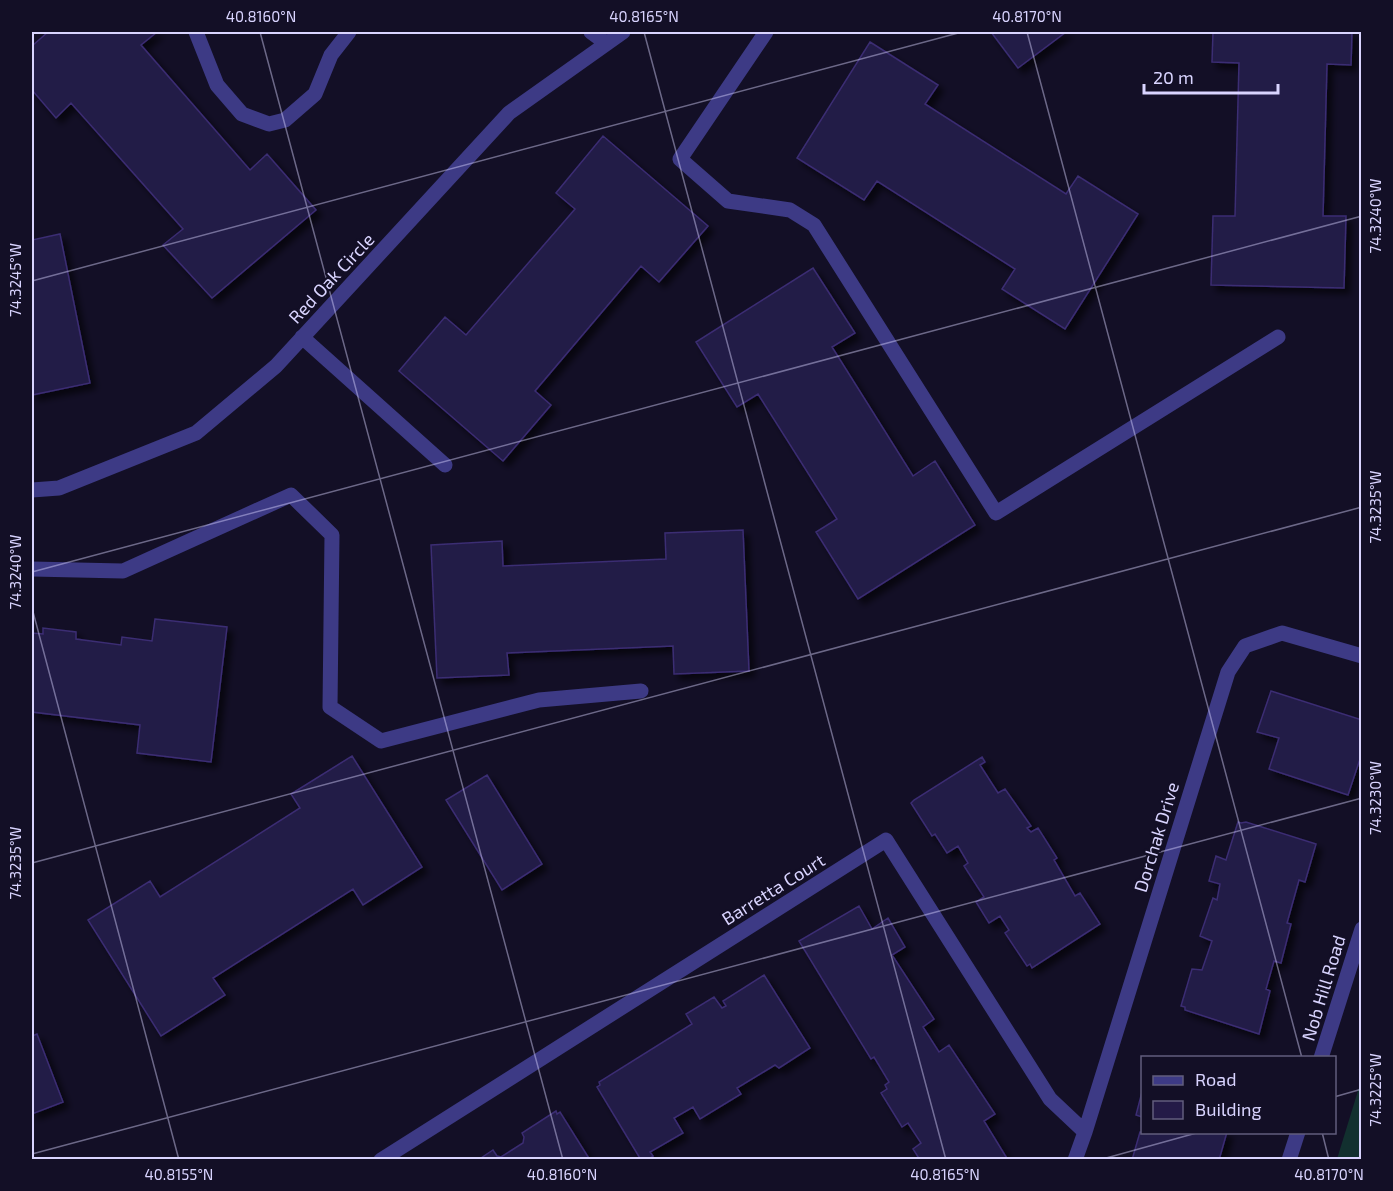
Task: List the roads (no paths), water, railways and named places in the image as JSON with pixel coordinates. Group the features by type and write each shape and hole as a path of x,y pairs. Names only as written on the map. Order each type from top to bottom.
{"street":[{"path":"196,32 217,85 242,114 269,124 285,120 315,94 331,55 348,32"},
{"path":"591,32 606,44"},
{"name":"Red Oak Circle","path":"32,490 59,488 196,434 276,366 509,113 623,32"},
{"path":"766,32 680,159 728,201 790,210 814,225 996,513 1278,337"},
{"path":"302,338 445,465"},
{"path":"32,569 123,571 291,495 332,535 330,707 381,741 539,700 641,691"},
{"name":"Dorchak Drive","path":"1075,1160 1228,672 1245,646 1282,633 1362,656"},
{"name":"Barretta Court","path":"381,1160 886,840 1050,1099 1085,1132"},
{"name":"Nob Hill Road","path":"1322,1056 1362,929"},
{"path":"1289,1160 1297,1134"}]}
